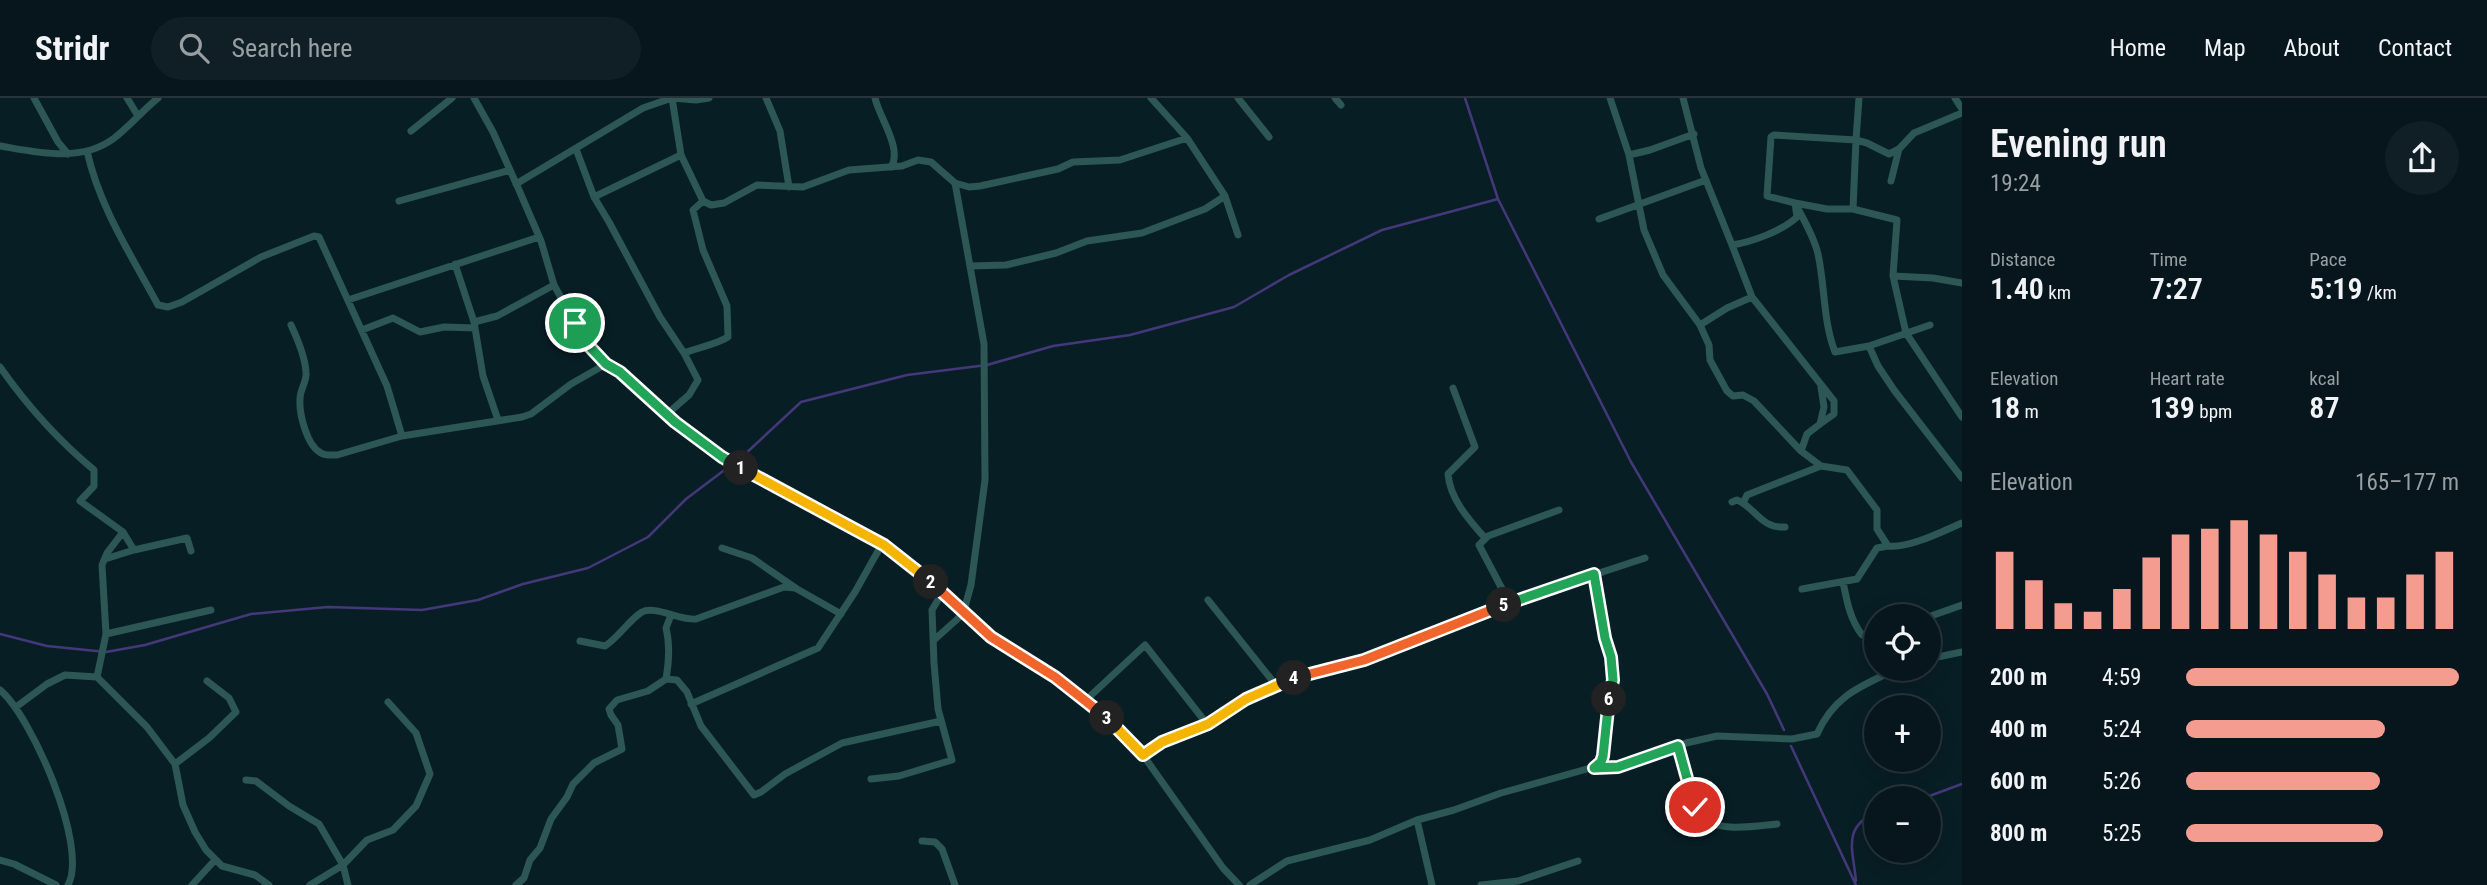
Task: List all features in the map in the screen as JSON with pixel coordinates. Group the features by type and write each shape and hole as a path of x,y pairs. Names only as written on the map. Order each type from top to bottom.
{"street":[{"path":"34,98 58,142 68,154"},
{"path":"128,98 138,116"},
{"path":"0,146 68,154 87,151 111,140 158,98"},
{"path":"411,131 452,98"},
{"path":"474,98 510,170 539,237 554,285 590,347 606,364 620,372 667,414 722,457 791,497 882,544 921,572 963,614 1010,651 1055,677 1086,700 1143,755 1223,868 1239,885"},
{"path":"516,184 643,108 672,98 709,98"},
{"path":"672,98 681,155 703,201 710,205 724,203 757,185 809,186 849,170 901,166 913,160 931,162 955,183 969,187 980,186 1048,172 1073,162 1120,160 1187,138"},
{"path":"766,98 780,131 789,187"},
{"path":"875,98 893,146 894,162 891,166"},
{"path":"1151,98 1187,138 1225,196 1238,235"},
{"path":"1238,98 1269,138"},
{"path":"1335,98 1341,105"},
{"path":"1610,98 1629,155 1644,230 1663,275 1700,325 1709,345 1710,359 1727,391 1733,396 1743,396 1754,401 1801,452 1821,466 1847,470 1877,510 1877,528 1888,547"},
{"path":"1683,98 1701,168 1752,298 1834,401 1834,414 1807,434 1801,452"},
{"path":"1853,209 1859,98"},
{"path":"1955,98 1962,111 1914,133 1899,149 1889,154 1867,142 1856,140 1774,135 1771,137 1767,196 1827,209 1853,209 1897,220 1893,276 1906,333 1962,417"},
{"path":"1629,155 1694,134"},
{"path":"576,149 593,197 698,380 688,395 667,414"},
{"path":"1891,181 1899,149"},
{"path":"87,151 93,177 158,304 168,307 182,302 261,257 317,236 387,386 402,436"},
{"path":"593,197 681,155"},
{"path":"399,201 510,170"},
{"path":"1599,219 1706,180"},
{"path":"934,640 963,614 971,584 985,480 984,344 955,183"},
{"path":"970,266 1006,265 1056,253 1087,241 1142,233 1205,209 1225,196"},
{"path":"684,354 708,344 719,343 728,337 727,306 703,250 693,209 703,201"},
{"path":"1732,245 1788,226 1797,218 1795,203"},
{"path":"1795,203 1817,248 1825,292 1825,314 1835,352 1869,346 1930,326"},
{"path":"348,300 539,237"},
{"path":"454,264 475,325 483,376 498,420"},
{"path":"1893,276 1962,283"},
{"path":"362,330 393,318 420,332 475,325 554,285"},
{"path":"1700,325 1727,308 1752,298"},
{"path":"291,325 299,342 306,373 300,400 305,426 318,452 337,454 402,436 531,414 571,384 606,364"},
{"path":"1869,346 1894,390 1962,478"},
{"path":"0,367 78,457 94,470 94,486 79,500 123,532 134,550"},
{"path":"1453,388 1475,447 1448,474 1449,485 1461,508 1485,538"},
{"path":"1743,503 1747,495 1821,466"},
{"path":"1732,502 1737,500 1758,518 1779,528 1785,527"},
{"path":"1510,604 1479,545 1485,538 1559,510"},
{"path":"1802,589 1857,579 1877,548 1894,547 1919,540 1962,523"},
{"path":"97,677 106,634 102,565 123,532"},
{"path":"105,559 187,538 191,551"},
{"path":"691,704 818,648 882,544"},
{"path":"722,548 752,558 795,588 841,614"},
{"path":"1143,755 1162,742 1208,724 1224,711 1275,684 1321,669 1364,660 1510,604 1645,558"},
{"path":"1594,574 1613,680 1606,716 1603,756 1594,768"},
{"path":"1843,582 1849,612 1858,630 1864,635"},
{"path":"580,641 605,646 643,611 657,611 687,620 696,619 777,589 795,588"},
{"path":"871,779 899,776 952,760 941,721 932,610 942,593"},
{"path":"1208,600 1275,684"},
{"path":"1941,612 1962,604"},
{"path":"106,634 211,610"},
{"path":"666,679 669,664 666,628 671,615"},
{"path":"1086,700 1145,645 1208,724"},
{"path":"1941,656 1962,652"},
{"path":"16,707 47,684 65,675 97,677 147,727 175,764 188,818 206,850 230,870 255,875 269,885"},
{"path":"516,885 524,878 551,819 573,784 594,764 622,749 618,725 609,709 613,703 648,691 666,679 677,680 687,692 701,726 754,795 785,774 842,743 941,721"},
{"path":"175,764 209,738 236,712 229,698 207,681"},
{"path":"1250,885 1287,861 1370,840 1417,820 1501,793 1594,768 1618,767 1678,746 1717,736 1793,739 1817,734 1825,717 1840,699 1870,681"},
{"path":"0,690 16,707 65,811 74,853 68,885"},
{"path":"310,885 343,864 367,839 393,830 416,806 430,774 416,733 388,702"},
{"path":"1678,746 1700,816 1727,826 1777,824"},
{"path":"246,780 256,781 319,824 343,864 348,885"},
{"path":"1417,820 1432,885"},
{"path":"922,841 935,842 943,849 956,885"},
{"path":"0,860 14,863 55,885"},
{"path":"192,885 215,860"},
{"path":"1482,885 1518,881 1578,861"}],"waterway":[{"path":"1465,98 1498,199 1631,462 1767,694 1784,730"},
{"path":"0,634 47,646 106,652 145,645 251,614 328,607 422,610 478,600 523,584 588,568 648,537 686,499 743,456 801,402 907,375 987,365 1053,346 1130,335 1234,307 1289,275 1382,230 1498,199"},
{"path":"1791,746 1856,885"},
{"path":"1941,792 1962,784"},
{"path":"1856,881 1852,841 1854,832 1864,819"}],"route":[{"path":"575,323 590,347 606,364 620,372 675,422 722,457 791,497 852,527 903,558 991,637 1086,700 1143,755 1162,742 1208,724 1224,711 1275,684 1321,669 1364,660 1499,606 1594,574 1613,680 1606,716 1603,756 1594,768 1618,767 1678,746 1695,807"}]}
